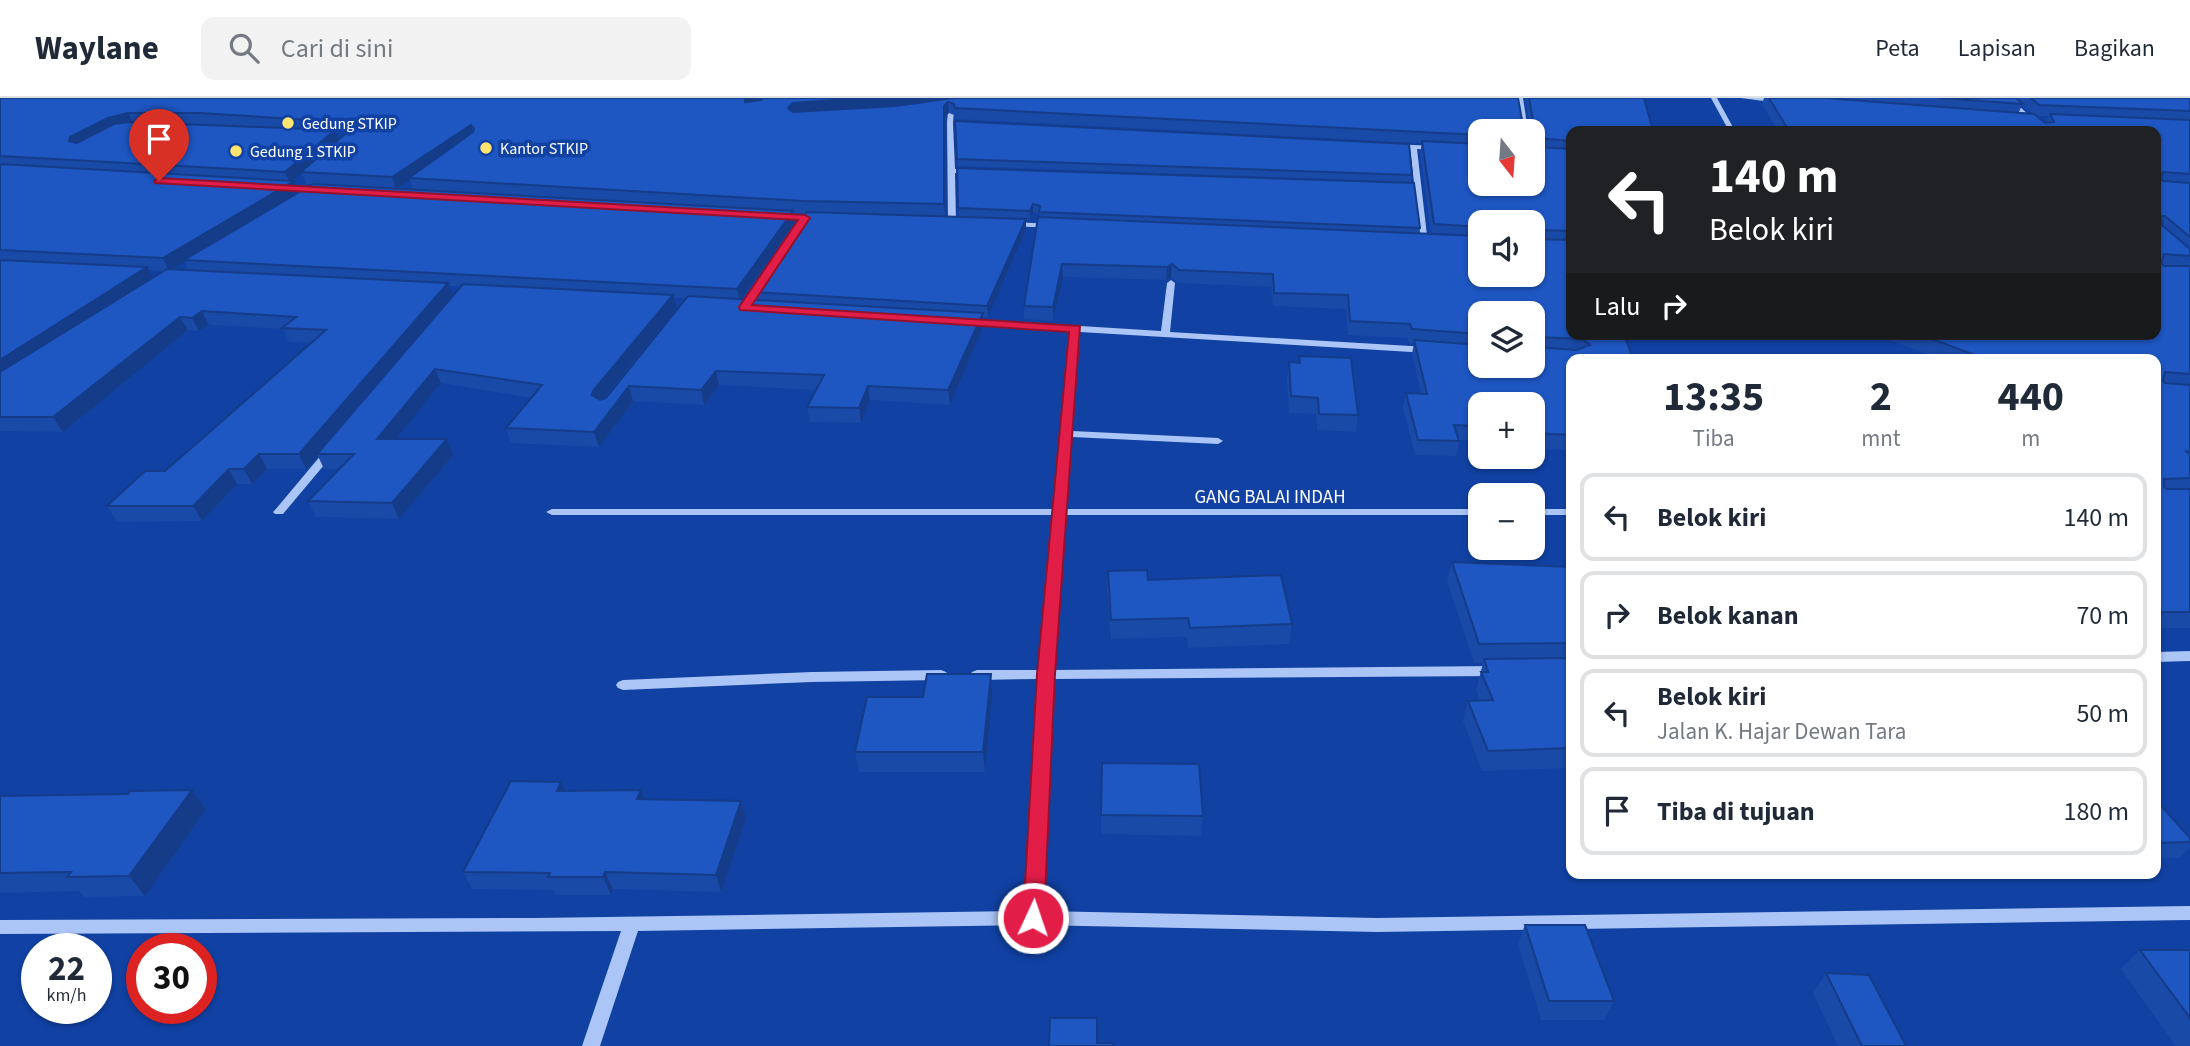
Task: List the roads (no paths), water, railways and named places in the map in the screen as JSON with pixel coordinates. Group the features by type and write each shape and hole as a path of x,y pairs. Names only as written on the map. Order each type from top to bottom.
{"street":[{"path":"1520,98 1523,119"},
{"path":"1714,98 1729,126"},
{"path":"1744,98 1788,101"},
{"path":"2006,98 2038,126"},
{"path":"938,107 951,102 952,221"},
{"path":"2017,119 2044,120"},
{"path":"950,123 963,124"},
{"path":"1387,145 1440,148"},
{"path":"1413,147 1424,242"},
{"path":"952,171 979,172"},
{"path":"1404,187 1418,187"},
{"path":"764,215 831,218"},
{"path":"797,229 805,218"},
{"path":"939,221 966,222"},
{"path":"1008,224 1063,226"},
{"path":"1411,241 1436,242"},
{"path":"1165,334 1171,283"},
{"path":"951,321 1439,351"},
{"path":"1033,918 1046,674 1076,329"},
{"path":"1066,433 1218,441"},
{"path":"279,512 341,439"},
{"name":"GANG BALAI INDAH","path":"552,512 1468,512"},
{"path":"1545,512 1566,512"},
{"path":"2161,657 2190,656"},
{"path":"623,685 812,677 1516,670"},
{"path":"0,927 1033,918 1377,925 2190,913"},
{"path":"591,1046 632,923"}],"place":[{"name":"Gedung STKIP","path":"288,123"},
{"name":"Kantor STKIP","path":"486,148"},
{"name":"Gedung 1 STKIP","path":"236,151"}]}
